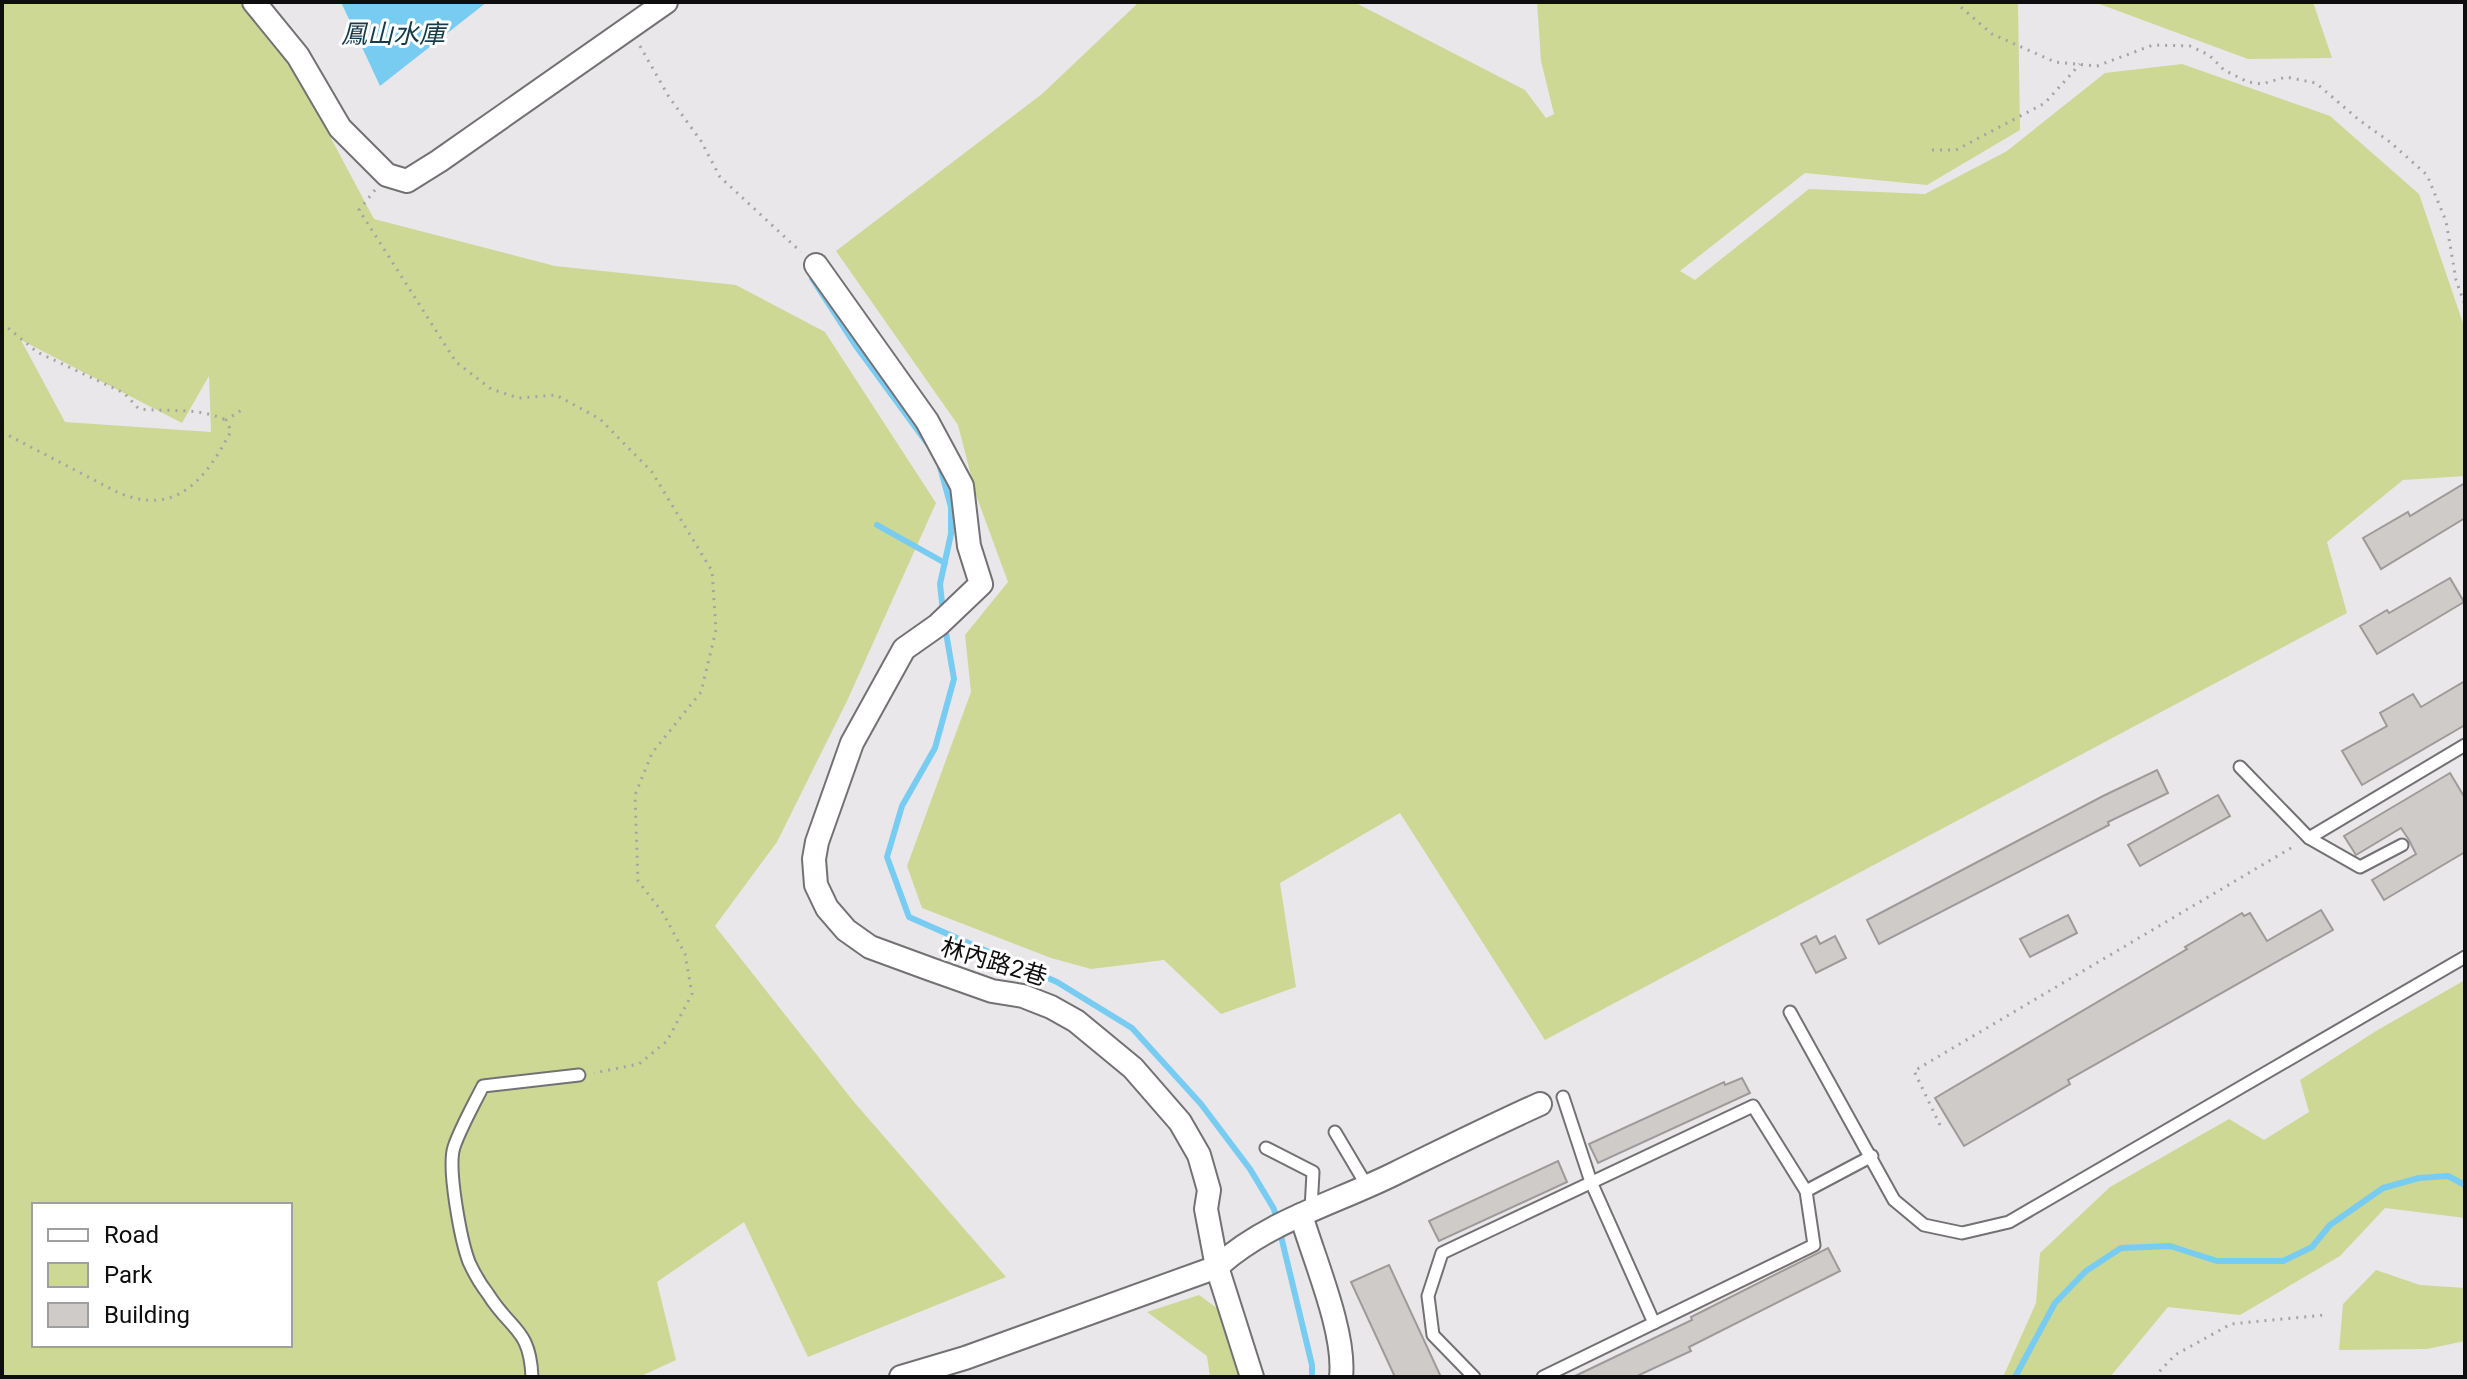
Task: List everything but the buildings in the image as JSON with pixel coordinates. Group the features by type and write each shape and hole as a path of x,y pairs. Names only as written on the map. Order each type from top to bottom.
{"street":[{"path":"254,2 298,56 340,128 387,175 407,181 666,2"},
{"name":"林內路2巷","path":"816,265 927,421 962,486 969,546 981,584 938,625 904,649 876,698 852,743 817,842 814,859 816,885 827,908 846,930 870,947 992,991 1023,996 1051,1007 1076,1021 1133,1068 1180,1122 1199,1155 1209,1190 1206,1209 1217,1267 1252,1377"},
{"path":"901,1377 965,1358 1217,1267 1237,1248 1302,1215 1540,1104"},
{"path":"1302,1215 1331,1311 1342,1363 1341,1377"}],"lane":[{"path":"2309,838 2465,745"},
{"path":"2240,767 2309,838 2360,867 2402,845"},
{"path":"1790,1012 1894,1200 1924,1225 1962,1233 2009,1222 2465,957"},
{"path":"532,1377 525,1337 488,1295 470,1262 456,1208 453,1150 483,1086 579,1075"},
{"path":"1563,1097 1591,1182 1654,1323"},
{"path":"1474,1377 1433,1335 1428,1296 1442,1253 1753,1106 1806,1191 1814,1245 1543,1377"},
{"path":"1335,1132 1367,1186"},
{"path":"1266,1148 1313,1172 1302,1215"},
{"path":"1806,1191 1872,1156"}],"path":[{"path":"1955,2 1992,34 2055,62 2097,66 2153,45 2190,46 2209,55 2224,70 2248,82 2262,84 2286,77 2316,83 2427,175 2446,221 2456,280 2465,305"},
{"path":"629,30 669,97 701,141 720,177 816,265"},
{"path":"1932,150 1956,150 2045,103 2080,64"},
{"path":"387,175 359,210 456,362 491,389 519,398 556,395 600,419 652,472 712,571 716,630 701,692 652,753 635,795 638,881 663,913 685,954 692,994 667,1041 639,1064 579,1075"},
{"path":"2,323 37,352 124,393 139,409 209,413 226,420 231,431 214,463 200,478 177,495 155,502 133,499 117,492 2,432"},
{"path":"226,420 243,409"},
{"path":"1940,1125 1914,1071 2309,838"},
{"path":"2154,1377 2175,1355 2231,1324 2324,1315"}],"green space":[{"path":"2,2 240,2 284,50 374,219 555,266 736,285 825,332 936,503 847,701 777,842 715,926 854,1102 1006,1277 808,1357 744,1222 657,1282 676,1360 639,1377 2,1377","holes":["21,340 182,423 209,376 211,432 65,422"]},
{"path":"1139,2 1354,2 1525,90 1546,118 1554,114 1541,61 1537,2 2018,2 2020,130 1927,185 1805,173 1680,271 1695,280 1809,189 1925,194 2007,151 2105,73 2182,64 2330,116 2419,194 2465,329 2465,476 2403,480 2327,542 2347,613 1545,1040 1400,813 1280,883 1296,987 1221,1014 1164,960 1091,969 1051,958 922,908 907,866 971,692 965,635 1008,582 976,495 958,425 836,251 1042,94"},
{"path":"2094,2 2313,2 2332,58 2248,59"},
{"path":"2465,980 2465,1218 2385,1208 2340,1256 2240,1315 2168,1307 2110,1377 2003,1377 2036,1303 2040,1253 2110,1187 2229,1119 2264,1140 2309,1112 2300,1080 2376,1031"},
{"path":"2376,1270 2420,1285 2465,1288 2465,1341 2427,1349 2339,1350 2343,1304"},
{"path":"1199,1295 1221,1311 1245,1377 1210,1377 1207,1356 1147,1312"}],"water":[{"name":"鳳山水庫","path":"341,2 487,2 380,86"}],"waterway":[{"path":"812,278 856,346 927,443"},
{"path":"940,467 951,507 951,534 940,584 943,612"},
{"path":"877,525 945,563"},
{"path":"945,627 954,679 935,748 902,806 887,857 909,917 1057,982 1132,1028 1201,1104 1250,1169 1274,1209 1277,1222"},
{"path":"2015,1377 2055,1303 2086,1271 2121,1248 2170,1246 2217,1261 2283,1261 2312,1247 2330,1225 2383,1188 2419,1178 2448,1176 2465,1185"},
{"path":"1280,1232 1312,1365 1312,1377"}]}
